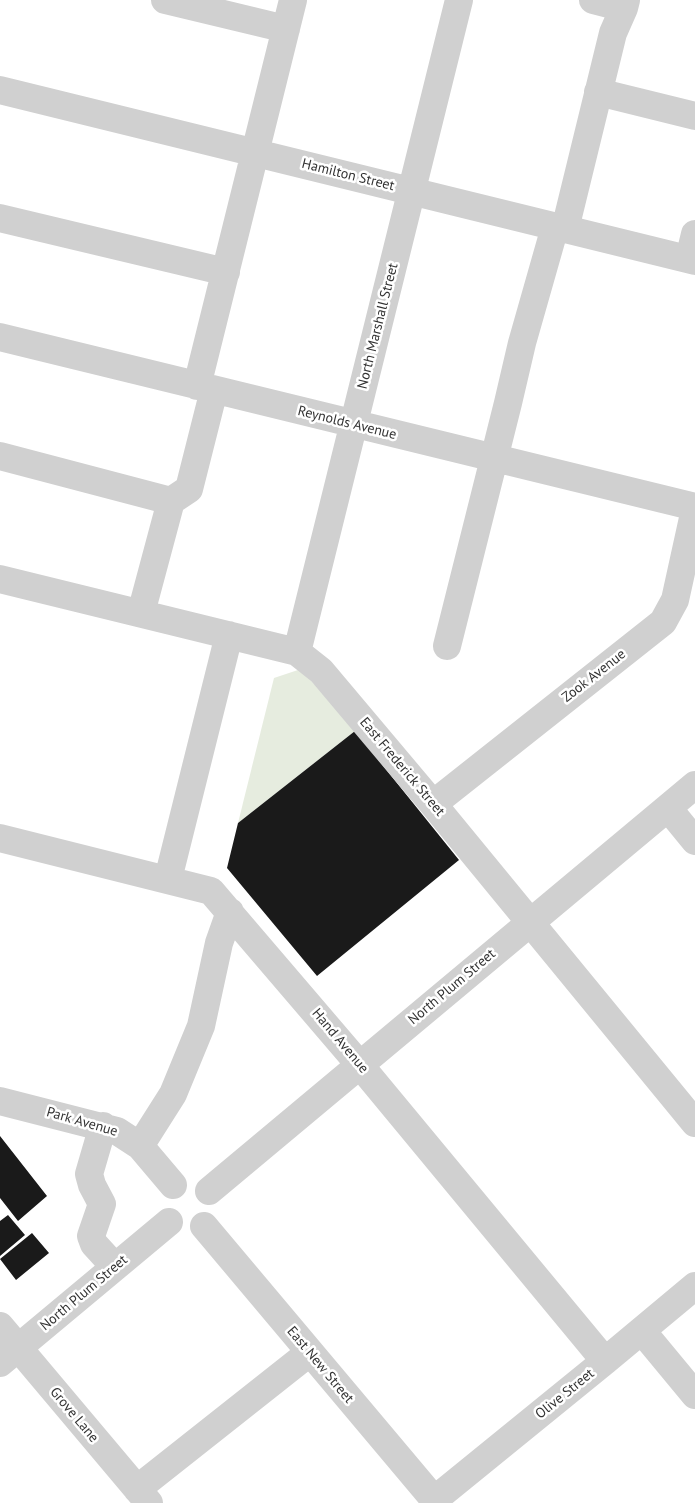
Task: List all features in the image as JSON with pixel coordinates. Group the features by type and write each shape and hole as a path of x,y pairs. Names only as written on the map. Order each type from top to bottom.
{"street":[{"path":"165,0 286,29"},
{"path":"141,614 171,500 189,489 226,272 293,0"},
{"name":"North Marshall Street","path":"297,652 459,0"},
{"path":"447,646 522,343 560,228 613,33 625,4 593,0"},
{"name":"Hamilton Street","path":"0,90 560,228 693,251"},
{"path":"598,92 695,116"},
{"path":"0,218 226,272"},
{"name":"Reynolds Avenue","path":"0,337 695,508"},
{"path":"0,456 171,500"},
{"name":"Zook Avenue","path":"434,804 663,622 675,600 695,508"},
{"name":"East Frederick Street","path":"0,579 297,652 321,671 434,804 695,1123"},
{"path":"168,879 228,635"},
{"name":"North Plum Street","path":"209,1191 695,785"},
{"path":"668,808 695,841"},
{"name":"Hand Avenue","path":"0,838 211,891 359,1064 605,1361"},
{"path":"140,1146 173,1094 201,1026 219,943 230,912"},
{"name":"Park Avenue","path":"5,1108 103,1126 117,1131 140,1146 173,1185"},
{"path":"103,1126 89,1174 92,1185 102,1204 92,1236 94,1244 115,1267"},
{"path":"180,1181 196,1181 204,1185 209,1191 213,1198 214,1206 209,1220 204,1226 189,1231 182,1230 169,1222 164,1215 162,1207 166,1191 180,1181"},
{"name":"North Plum Street","path":"9,1356 169,1222"},
{"name":"East New Street","path":"204,1226 435,1501"},
{"name":"Olive Street","path":"435,1501 695,1286"},
{"name":"Grove Lane","path":"0,1326 9,1356 143,1496"},
{"path":"642,1331 695,1395"},
{"path":"143,1496 310,1353"}],"shaded area":[{"path":"301,669 355,731 238,823 274,678"}],"building":[{"path":"355,731 459,860 317,976 227,868 238,823"},
{"path":"0,1136 47,1196 18,1221 0,1198"},
{"path":"8,1215 25,1235 0,1256 0,1221"},
{"path":"32,1233 49,1253 16,1280 0,1259"}]}
